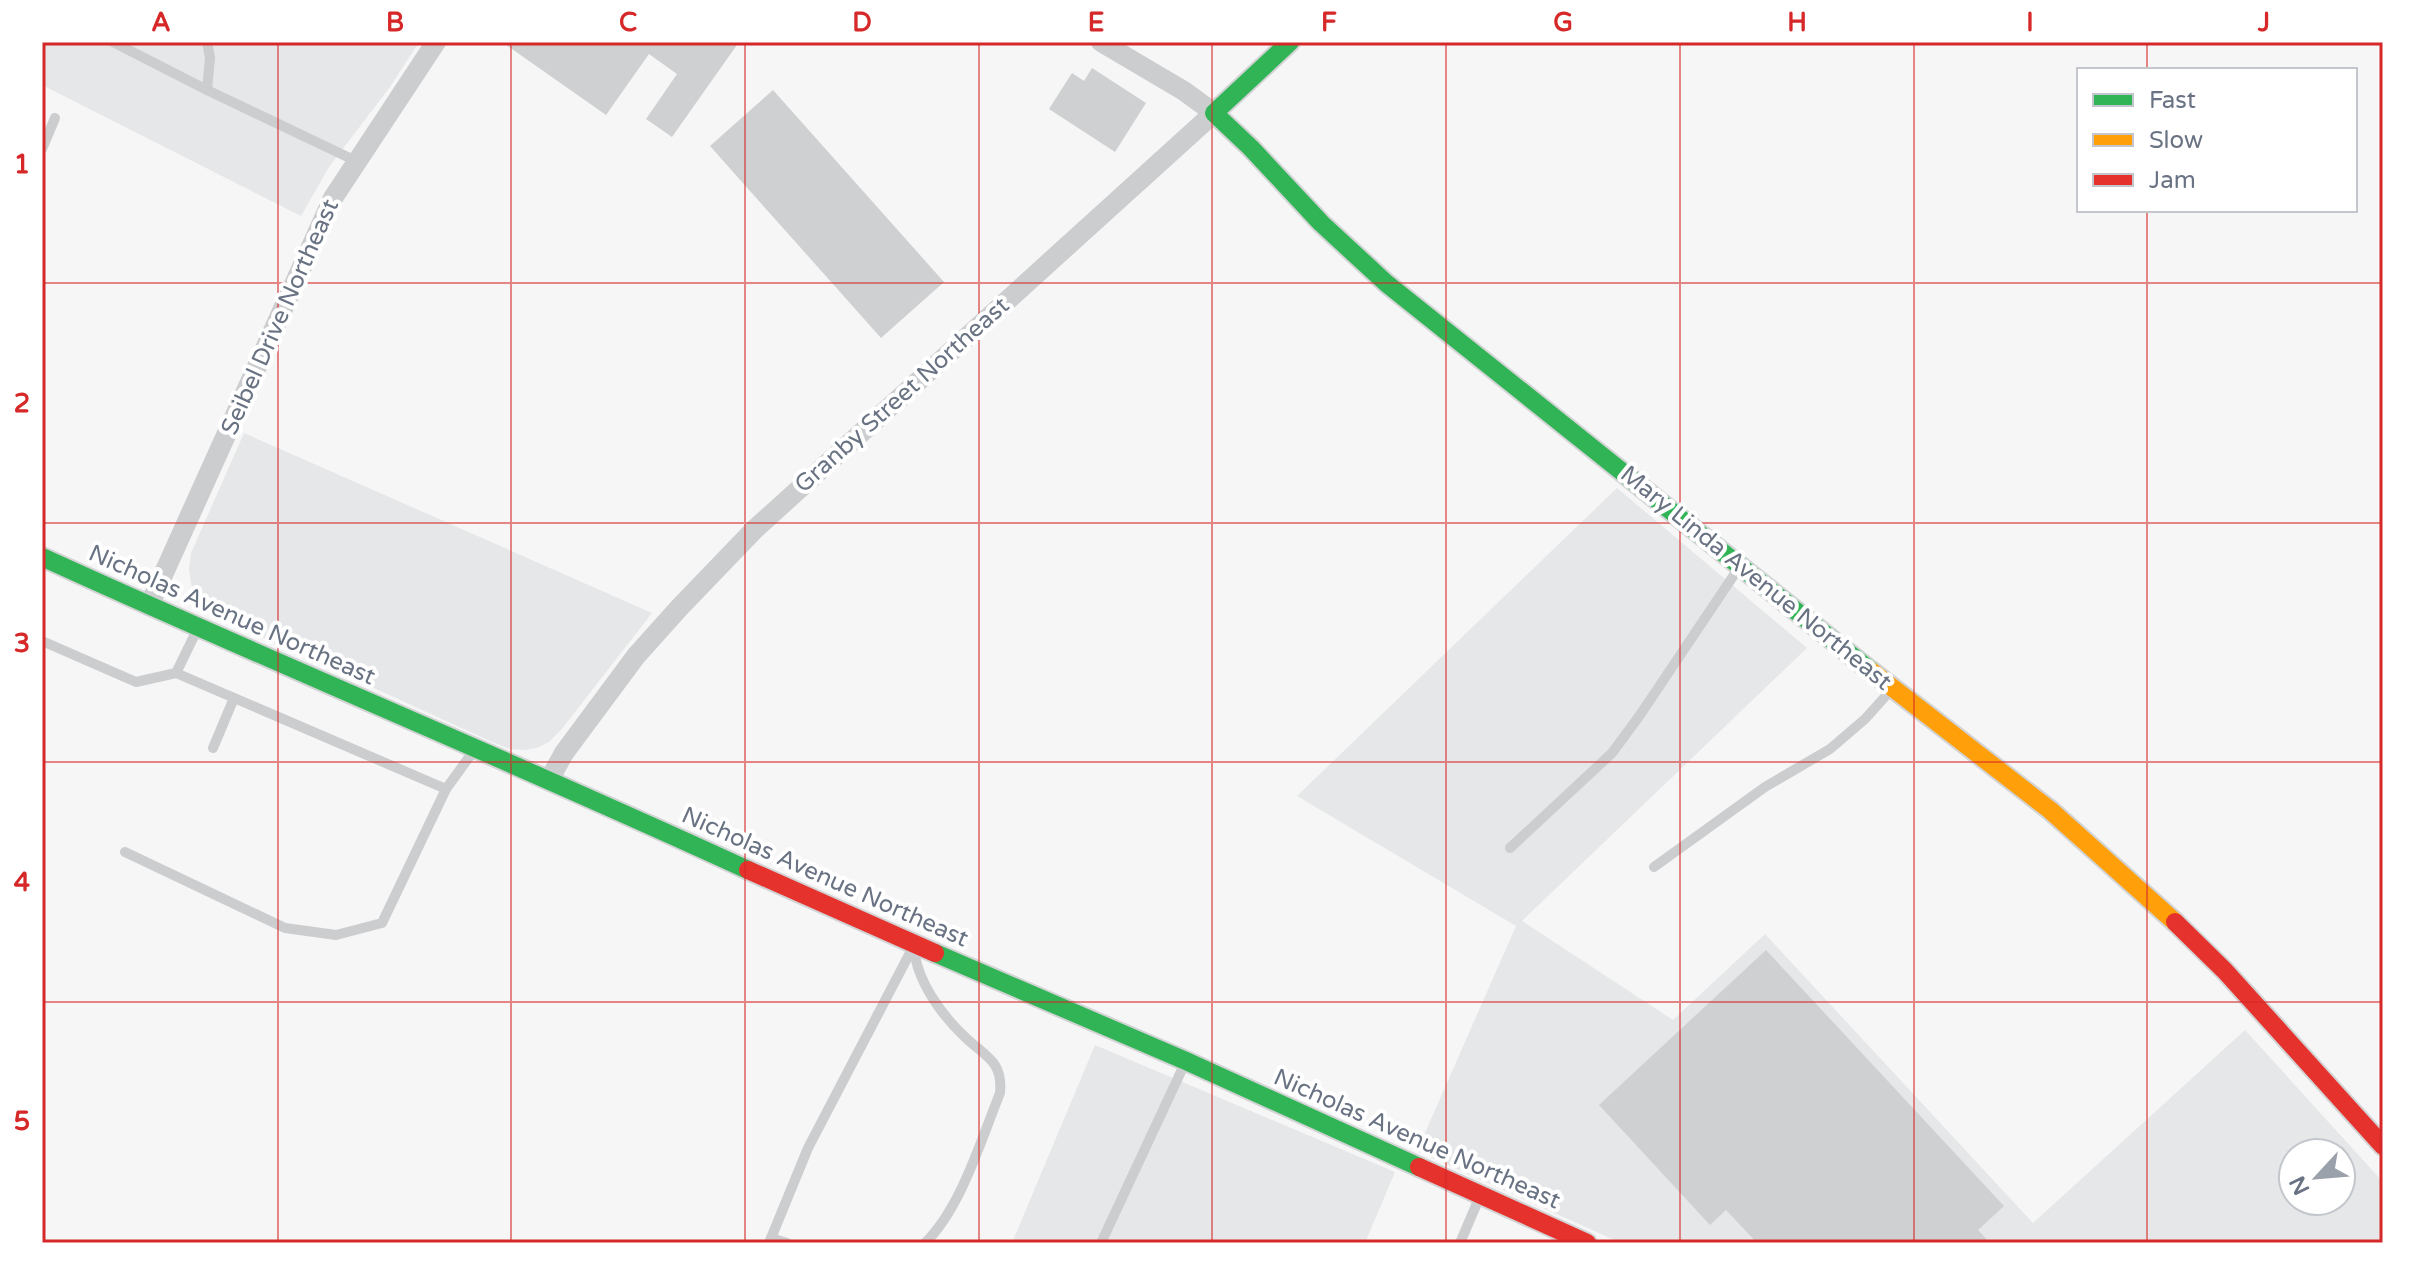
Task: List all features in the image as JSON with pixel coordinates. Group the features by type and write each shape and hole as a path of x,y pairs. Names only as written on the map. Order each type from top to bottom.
{"street":[{"name":"Seibel Drive Northeast","path":"149,606 333,198 436,42"},
{"name":"Mary Linda Avenue Northeast","path":"1101,42 1184,91 1214,113 1321,223 1386,283 2050,810 2155,902 2225,971 2383,1146"},
{"name":"Granby Street Northeast","path":"549,780 564,753 636,656 755,529 1290,42"},
{"name":"Nicholas Avenue Northeast","path":"42,557 914,945 1186,1061 1587,1243"}],"lane":[{"path":"113,42 356,161"},
{"path":"207,42 210,58 207,90"},
{"path":"42,149 55,118"},
{"path":"1510,848 1612,753 1740,566"},
{"path":"176,673 198,628"},
{"path":"42,641 136,682 176,673 446,789"},
{"path":"1654,867 1765,787 1830,749 1865,719 1893,688"},
{"path":"213,748 234,698"},
{"path":"125,852 285,928 336,935 382,923 446,789 475,748"},
{"path":"787,1243 770,1240 808,1148 914,945"},
{"path":"914,945 919,971 929,990 949,1020 992,1059 999,1070 1001,1083 1000,1093 960,1192 948,1215 925,1243"},
{"path":"1101,1243 1186,1061"},
{"path":"1460,1243 1481,1194"}],"shaded area":[{"path":"42,42 419,42 390,87 329,167 301,216 42,85"},
{"path":"244,433 652,613 549,742 524,750 510,749 492,742 205,611 195,598 191,583 191,553"},
{"path":"1617,488 1807,648 1522,921 1673,1020 1765,934 2033,1223 2245,1030 2342,1137 2277,1137 2277,1217 2357,1217 2357,1153 2383,1182 2383,1243 1621,1243 1417,1151 1516,926 1297,796"},
{"path":"1095,1045 1395,1172 1365,1243 1012,1243"}],"building":[{"path":"502,42 739,42 672,137 646,119 677,74 649,54 606,115"},
{"path":"1092,68 1146,103 1115,152 1049,109 1072,73 1084,81"},
{"path":"773,90 944,282 881,338 710,146"},
{"path":"1766,950 2004,1206 1978,1230 1990,1243 1757,1243 1726,1210 1710,1225 1599,1105"}],"traffic: fast":[{"path":"1290,42 1214,113 1321,223 1386,283 1871,671"},
{"path":"42,557 748,870"},
{"path":"935,953 1186,1061 1419,1167"}],"traffic: slow":[{"path":"1871,671 2050,810 2175,922"}],"traffic: jam":[{"path":"748,870 935,953"},
{"path":"2175,922 2225,971 2383,1146"},
{"path":"1419,1167 1587,1243"}]}
